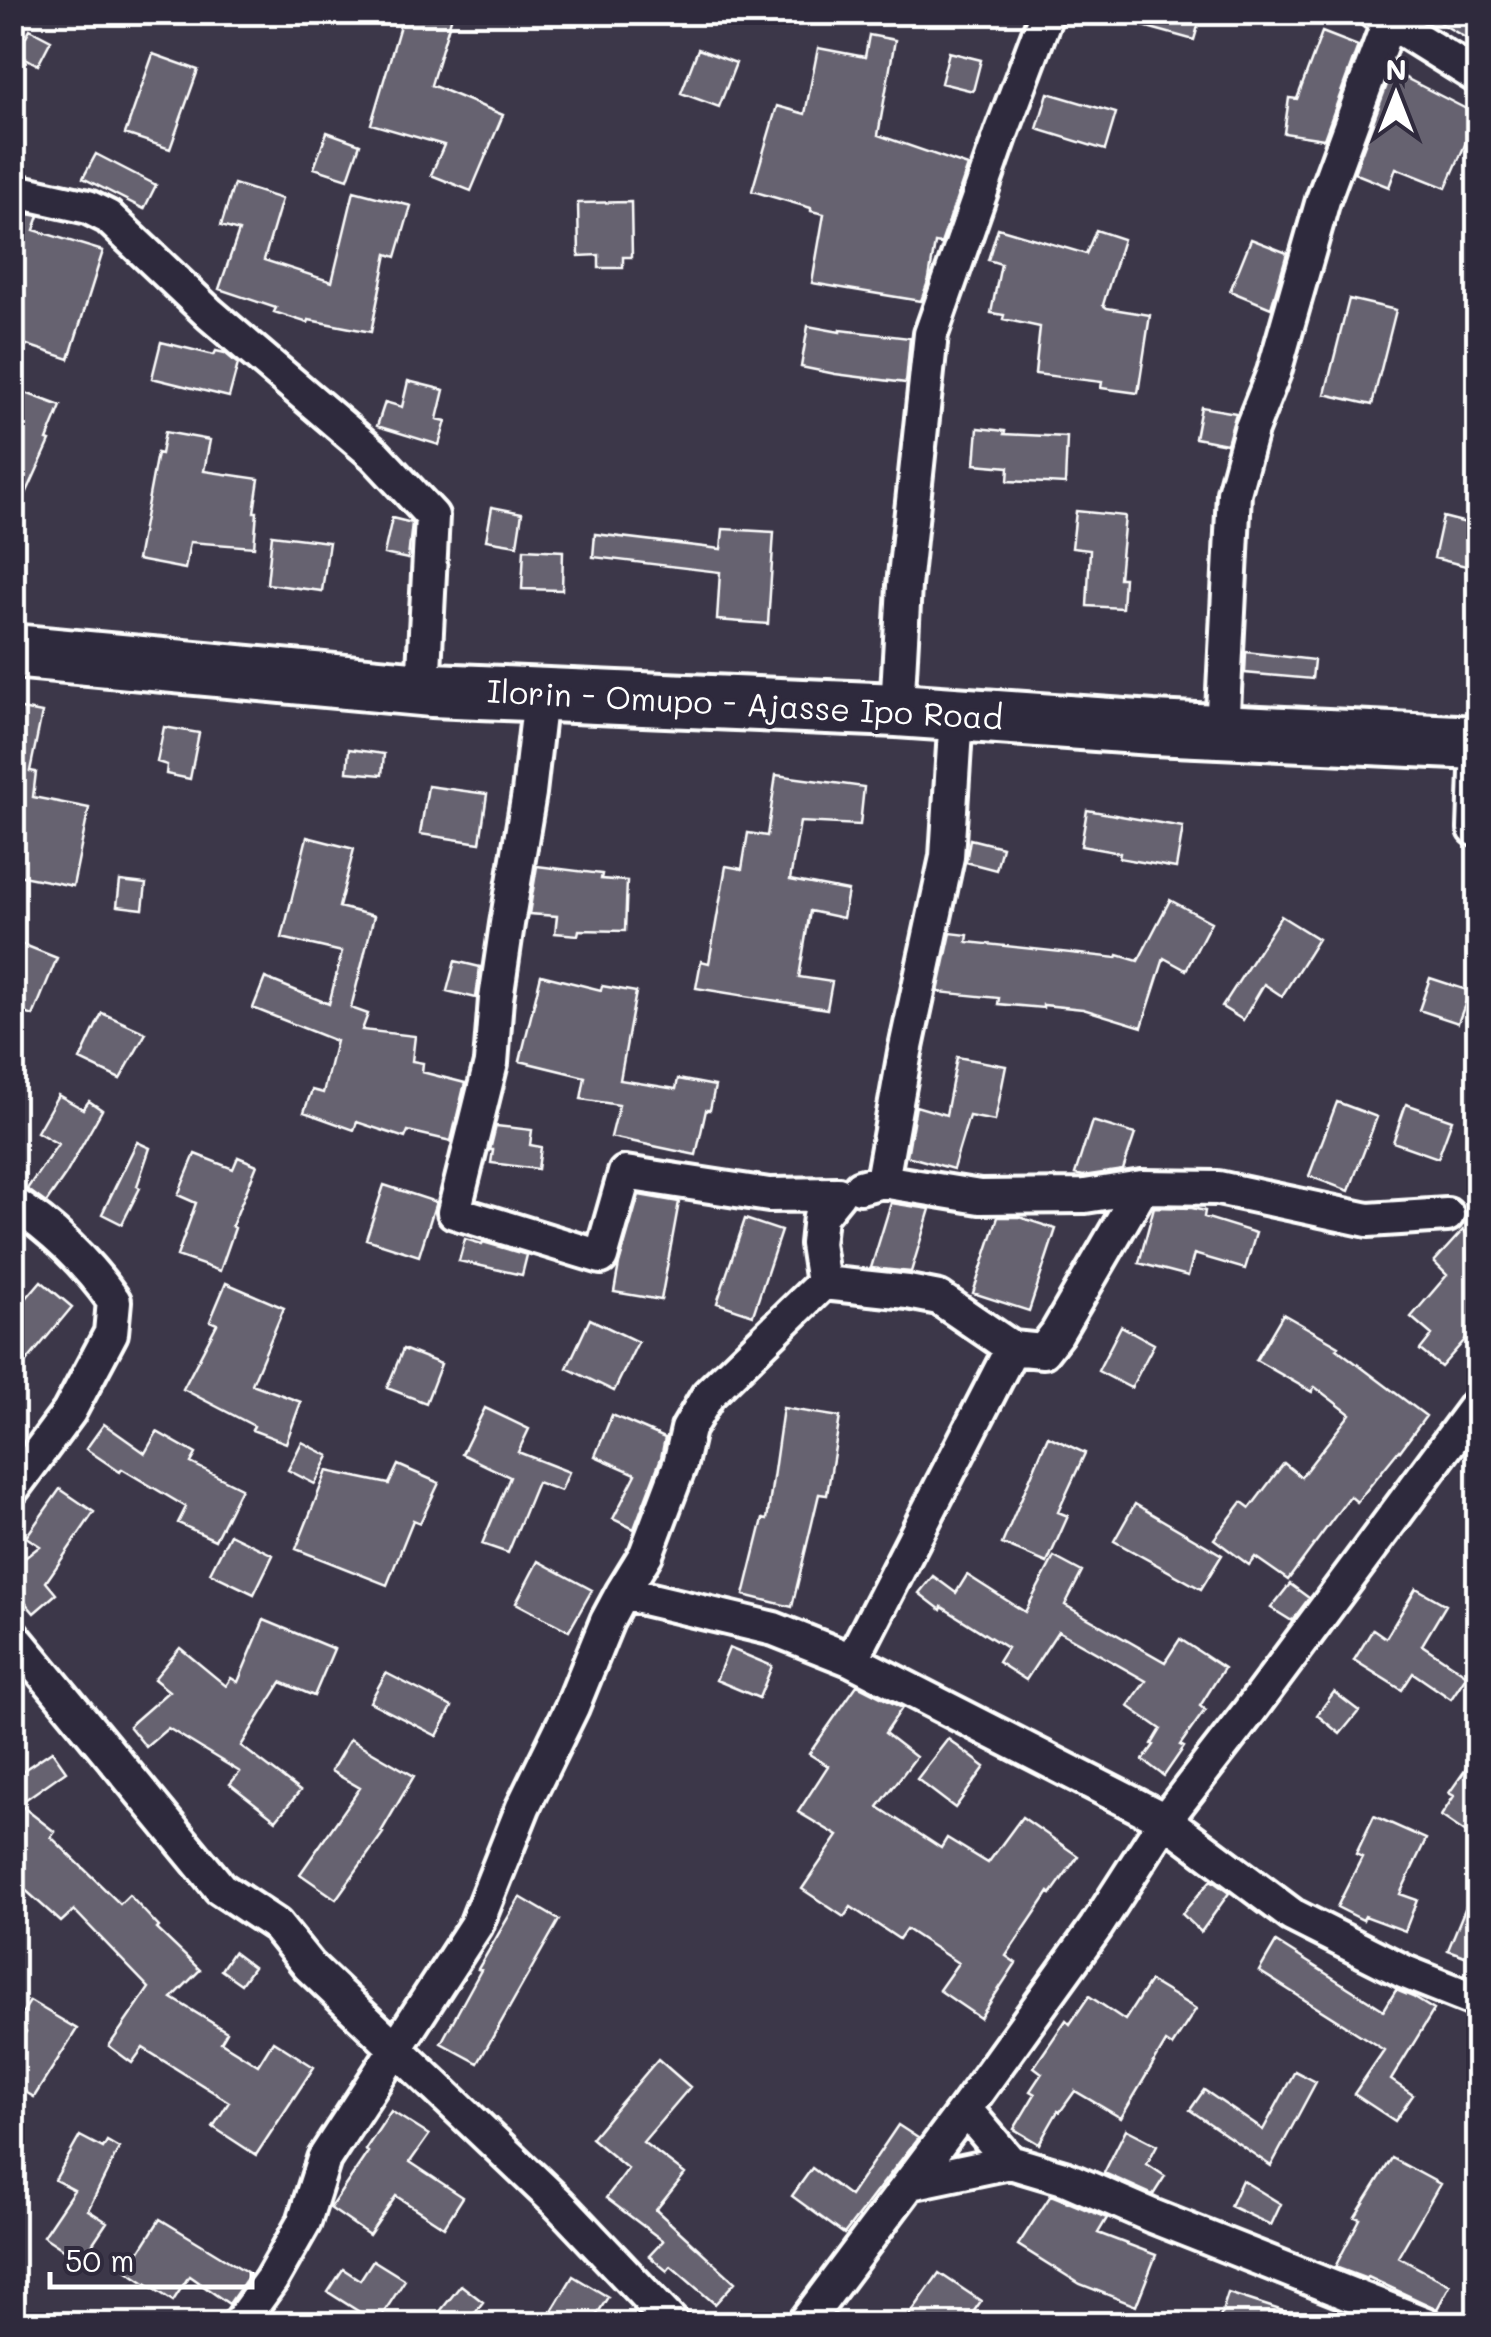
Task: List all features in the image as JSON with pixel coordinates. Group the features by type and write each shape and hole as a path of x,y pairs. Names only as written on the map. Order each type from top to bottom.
{"highway":[{"name":"Ilorin - Omupo - Ajasse Ipo Road","path":"12,651 423,689 897,710 1478,743"}],"street":[{"path":"897,710 904,586 930,334 1046,12"},
{"path":"1222,731 1234,493 1381,17 1478,77"},
{"path":"12,190 88,207 108,217 210,314 375,454 432,516 423,689"},
{"path":"540,696 529,794 506,924 491,1063 454,1212 601,1257 625,1174 769,1196 838,1194 882,1181 980,1197 1084,1196 1142,1187 1218,1188 1368,1220 1447,1215"},
{"path":"882,1181 947,857 956,715"},
{"path":"1478,743 1478,830"},
{"path":"823,1283 938,1298 1012,1348 1044,1351 1142,1187"},
{"path":"823,1283 817,1244 820,1216 838,1194"},
{"path":"12,1203 34,1216 99,1280 114,1301 111,1332 69,1412 12,1488"},
{"path":"240,2324 272,2280 304,2222 324,2159 476,1925 523,1807 572,1707 608,1621 646,1554 680,1464 688,1429 708,1395 823,1283"},
{"path":"852,1660 1012,1348"},
{"path":"804,2324 1096,1927 1165,1820 1478,1403"},
{"path":"622,1593 774,1629 852,1660 1165,1820 1292,1915 1404,1972 1478,2001"},
{"path":"12,1634 220,1888 276,1925 309,1966 559,2204 673,2324"},
{"path":"965,2109 1010,2162"},
{"path":"910,2183 1010,2162 1067,2179 1424,2324"}],"building":[{"path":"404,12 453,12 431,85 503,115 471,191 431,175 444,145 371,124"},
{"path":"1119,12 1202,12 1194,40 1118,19"},
{"path":"1422,12 1478,12 1478,29 1471,41"},
{"path":"30,29 51,40 38,65 17,53"},
{"path":"1322,32 1358,46 1324,139 1284,133 1289,98 1297,99"},
{"path":"869,35 895,40 878,135 968,166 941,244 935,243 921,301 812,283 824,214 752,191 777,106 805,114 818,48 865,57"},
{"path":"698,49 736,63 719,107 681,93"},
{"path":"949,52 981,60 973,91 941,83"},
{"path":"153,54 198,70 170,149 125,134"},
{"path":"1392,71 1478,115 1446,188 1396,168 1389,187 1354,173"},
{"path":"1048,93 1116,113 1105,150 1037,129"},
{"path":"327,132 360,144 348,179 314,168"},
{"path":"96,154 156,185 144,209 83,178"},
{"path":"234,184 282,199 264,260 332,282 354,191 411,206 396,257 387,254 371,332 309,320 308,323 219,289 239,231 221,226"},
{"path":"631,202 632,257 623,257 623,268 599,268 599,255 579,256 578,203"},
{"path":"12,211 39,216 34,230 103,251 69,359 12,340"},
{"path":"998,228 1086,254 1096,230 1123,239 1103,305 1150,315 1138,393 1101,388 1102,382 1035,374 1040,327 991,313 1001,264 988,260"},
{"path":"1251,239 1287,253 1271,308 1230,291"},
{"path":"1349,299 1396,310 1372,405 1325,394"},
{"path":"808,326 910,338 906,383 801,367"},
{"path":"161,342 214,355 216,351 225,353 238,364 229,397 152,378"},
{"path":"408,381 444,390 437,419 446,421 439,445 377,426 385,402 402,407"},
{"path":"12,388 61,406 47,440 50,441 12,525"},
{"path":"1201,407 1236,413 1227,444 1195,438"},
{"path":"978,428 1005,431 1004,434 1067,437 1065,484 1008,481 1009,467 975,464"},
{"path":"165,432 210,440 204,471 259,479 254,547 190,542 185,569 137,560 157,453 161,454"},
{"path":"492,507 522,513 517,545 486,540"},
{"path":"1076,511 1125,516 1119,578 1124,578 1122,608 1087,606 1090,550 1072,548"},
{"path":"1443,517 1478,526 1478,569 1434,558"},
{"path":"392,518 412,523 408,559 384,554"},
{"path":"723,529 774,532 768,624 717,620 720,572 593,557 595,534 721,549"},
{"path":"272,535 329,542 322,591 267,584"},
{"path":"524,549 563,551 562,590 522,589"},
{"path":"1246,652 1314,660 1312,679 1245,673"},
{"path":"16,708 42,713 30,771 36,772 33,797 89,808 73,886 12,874 12,725"},
{"path":"164,727 199,733 190,779 166,774 167,765 157,762"},
{"path":"349,749 384,754 382,775 347,772"},
{"path":"776,775 864,787 860,825 800,822 790,880 848,891 843,918 810,911 799,977 832,982 827,1009 696,988 701,961 709,963 726,866 742,869 748,833 767,836"},
{"path":"428,786 487,794 480,843 420,834"},
{"path":"1087,810 1183,827 1176,868 1119,858 1120,853 1081,846"},
{"path":"307,837 354,849 339,907 374,916 351,1008 368,1014 362,1030 415,1036 412,1061 423,1063 422,1072 465,1083 451,1141 408,1131 405,1138 357,1122 354,1130 304,1112 312,1090 323,1093 336,1041 253,1008 265,978 329,1004 342,952 282,938"},
{"path":"970,839 1002,847 996,870 966,862"},
{"path":"537,866 627,881 625,931 555,933 557,916 529,914"},
{"path":"120,881 146,884 143,909 117,906"},
{"path":"1170,900 1211,922 1186,970 1164,958 1142,1027 1083,1009 998,1004 999,998 938,992 951,933 968,935 967,942 1117,958 1118,955 1138,961"},
{"path":"1281,916 1318,939 1282,996 1264,984 1243,1020 1222,1007"},
{"path":"12,940 57,958 33,1016 12,1008"},
{"path":"455,961 480,967 476,998 447,991"},
{"path":"541,975 601,990 602,986 636,992 620,1080 676,1089 678,1079 715,1086 696,1155 611,1137 619,1105 581,1099 585,1077 520,1061"},
{"path":"1430,978 1470,991 1458,1023 1419,1010"},
{"path":"102,1013 146,1033 120,1079 80,1060"},
{"path":"957,1057 1006,1066 995,1121 969,1116 953,1169 907,1156 916,1106 946,1115"},
{"path":"58,1095 83,1109 89,1101 102,1110 46,1203 27,1189 58,1144 37,1132"},
{"path":"1337,1102 1377,1117 1349,1191 1309,1176"},
{"path":"1406,1104 1452,1120 1438,1158 1393,1142"},
{"path":"1092,1121 1135,1134 1123,1170 1075,1174"},
{"path":"496,1126 532,1130 530,1145 541,1147 538,1169 491,1163"},
{"path":"137,1142 150,1148 137,1186 140,1188 122,1224 102,1214"},
{"path":"195,1154 233,1169 238,1157 257,1165 232,1226 235,1228 220,1271 177,1256 196,1203 178,1195"},
{"path":"384,1185 436,1202 419,1256 366,1239"},
{"path":"639,1195 679,1202 661,1300 614,1292"},
{"path":"891,1203 930,1209 911,1272 871,1268"},
{"path":"1154,1207 1205,1211 1204,1217 1256,1233 1245,1269 1194,1254 1188,1276 1139,1263"},
{"path":"998,1217 1019,1217 1056,1229 1029,1311 973,1293"},
{"path":"745,1219 781,1231 753,1315 717,1303"},
{"path":"1463,1230 1478,1245 1478,1325 1441,1367 1420,1350 1432,1335 1411,1317 1447,1275 1434,1262"},
{"path":"465,1239 527,1255 522,1275 459,1261"},
{"path":"41,1281 72,1307 12,1379 12,1315"},
{"path":"226,1283 284,1308 252,1384 301,1402 286,1443 252,1430 254,1426 183,1389 217,1324 210,1321"},
{"path":"1283,1314 1339,1346 1337,1349 1426,1416 1357,1502 1350,1496 1288,1580 1255,1557 1249,1565 1214,1539 1242,1502 1250,1508 1284,1463 1301,1477 1350,1414 1315,1387 1312,1392 1256,1360"},
{"path":"590,1319 638,1342 614,1391 567,1368"},
{"path":"1121,1326 1154,1344 1131,1388 1098,1371"},
{"path":"403,1349 441,1364 426,1403 387,1388"},
{"path":"485,1408 529,1429 518,1452 569,1472 561,1491 537,1482 508,1553 482,1544 510,1477 462,1454"},
{"path":"783,1408 840,1417 827,1495 819,1494 792,1607 744,1595 763,1519 767,1520"},
{"path":"612,1415 665,1438 634,1529 613,1519 636,1474 595,1456"},
{"path":"104,1424 145,1453 157,1432 196,1454 191,1463 241,1488 215,1540 178,1523 186,1507 86,1449"},
{"path":"1048,1436 1085,1453 1058,1512 1068,1516 1047,1563 1002,1544"},
{"path":"302,1442 329,1456 315,1484 288,1470"},
{"path":"398,1465 439,1483 420,1523 413,1520 387,1585 296,1549 327,1471 389,1484"},
{"path":"60,1489 94,1512 46,1582 56,1594 34,1613 12,1587 12,1568 40,1546 26,1537"},
{"path":"1135,1504 1222,1555 1201,1589 1114,1541"},
{"path":"230,1534 273,1555 254,1594 210,1573"},
{"path":"1054,1557 1082,1572 1065,1605 1165,1662 1180,1639 1224,1668 1200,1706 1205,1710 1164,1776 1143,1760 1161,1729 1128,1706 1146,1681 1058,1631 1026,1680 998,1662 1007,1648 919,1593 933,1576 956,1593 967,1575 1025,1612"},
{"path":"538,1561 592,1590 569,1631 516,1603"},
{"path":"1290,1584 1309,1598 1292,1621 1271,1608"},
{"path":"1416,1588 1446,1605 1422,1645 1467,1675 1451,1699 1413,1673 1402,1690 1354,1660 1373,1629 1386,1638"},
{"path":"264,1620 334,1649 314,1696 281,1682 241,1746 300,1791 276,1820 230,1784 240,1772 168,1728 146,1747 129,1726 169,1691 154,1679 180,1648 226,1686 231,1678 238,1682"},
{"path":"729,1648 772,1666 759,1698 716,1680"},
{"path":"386,1673 452,1707 437,1736 370,1702"},
{"path":"857,1685 902,1708 885,1733 916,1757 878,1807 941,1848 947,1838 988,1863 1022,1817 1078,1856 1006,1956 1016,1963 980,2018 939,1990 958,1963 906,1929 899,1939 851,1907 844,1917 802,1889 838,1836 798,1812 828,1766 809,1754"},
{"path":"1334,1692 1359,1711 1340,1734 1317,1715"},
{"path":"350,1739 414,1776 383,1833 336,1899 300,1874 360,1788 331,1771"},
{"path":"948,1739 985,1767 955,1808 917,1779"},
{"path":"52,1751 66,1771 19,1804 55,1832 51,1837 120,1904 129,1895 157,1929 200,1970 172,1998 227,2032 221,2042 258,2065 273,2041 314,2067 256,2155 213,2127 229,2102 143,2048 132,2063 109,2046 149,1988 74,1910 61,1922 12,1878 12,1778"},
{"path":"1478,1752 1478,1841 1441,1816 1454,1796 1449,1793"},
{"path":"1374,1816 1426,1839 1400,1894 1417,1900 1405,1931 1365,1916 1363,1920 1337,1907 1362,1857 1356,1854"},
{"path":"1478,1877 1478,1961 1448,1950"},
{"path":"1211,1880 1229,1893 1201,1932 1182,1914"},
{"path":"520,1897 559,1920 478,2063 441,2043"},
{"path":"1276,1942 1384,2010 1396,1990 1434,2010 1391,2080 1413,2095 1395,2121 1354,2094 1384,2050 1259,1971"},
{"path":"233,1952 253,1967 241,1984 221,1970"},
{"path":"1150,1981 1196,2009 1172,2046 1166,2042 1121,2118 1075,2091 1039,2144 1014,2129 1035,2094 1030,2091 1042,2073 1034,2067 1066,2020 1070,2024 1089,1996 1125,2020"},
{"path":"30,2001 77,2029 34,2097 12,2084 12,2054 26,2032 15,2025"},
{"path":"658,2059 690,2087 643,2142 685,2174 656,2210 735,2282 715,2304 671,2266 667,2271 649,2256 663,2241 606,2198 628,2169 591,2138"},
{"path":"1295,2071 1316,2082 1271,2166 1190,2110 1204,2090 1263,2130"},
{"path":"391,2111 429,2135 410,2162 463,2197 444,2227 396,2196 369,2235 330,2208"},
{"path":"898,2125 918,2138 844,2234 792,2196 812,2168 850,2196"},
{"path":"1126,2129 1157,2145 1147,2164 1165,2176 1153,2195 1104,2173"},
{"path":"80,2136 103,2148 107,2141 119,2148 88,2210 107,2222 81,2261 43,2236 74,2190 55,2180"},
{"path":"1392,2158 1440,2184 1398,2257 1450,2285 1437,2309 1368,2277 1335,2267 1360,2219 1355,2217"},
{"path":"1242,2180 1281,2204 1271,2225 1230,2206"},
{"path":"1051,2195 1107,2218 1098,2233 1156,2255 1136,2306 1080,2284 1018,2245"},
{"path":"160,2219 250,2274 229,2304 189,2276 173,2301 127,2271"},
{"path":"373,2260 405,2280 377,2323 328,2292 343,2269 360,2280"},
{"path":"939,2273 981,2301 965,2324 922,2324 909,2316"},
{"path":"573,2276 608,2297 591,2324 544,2324"},
{"path":"461,2285 483,2302 466,2324 430,2324"},
{"path":"1228,2293 1311,2320 1310,2324 1218,2324"}]}
